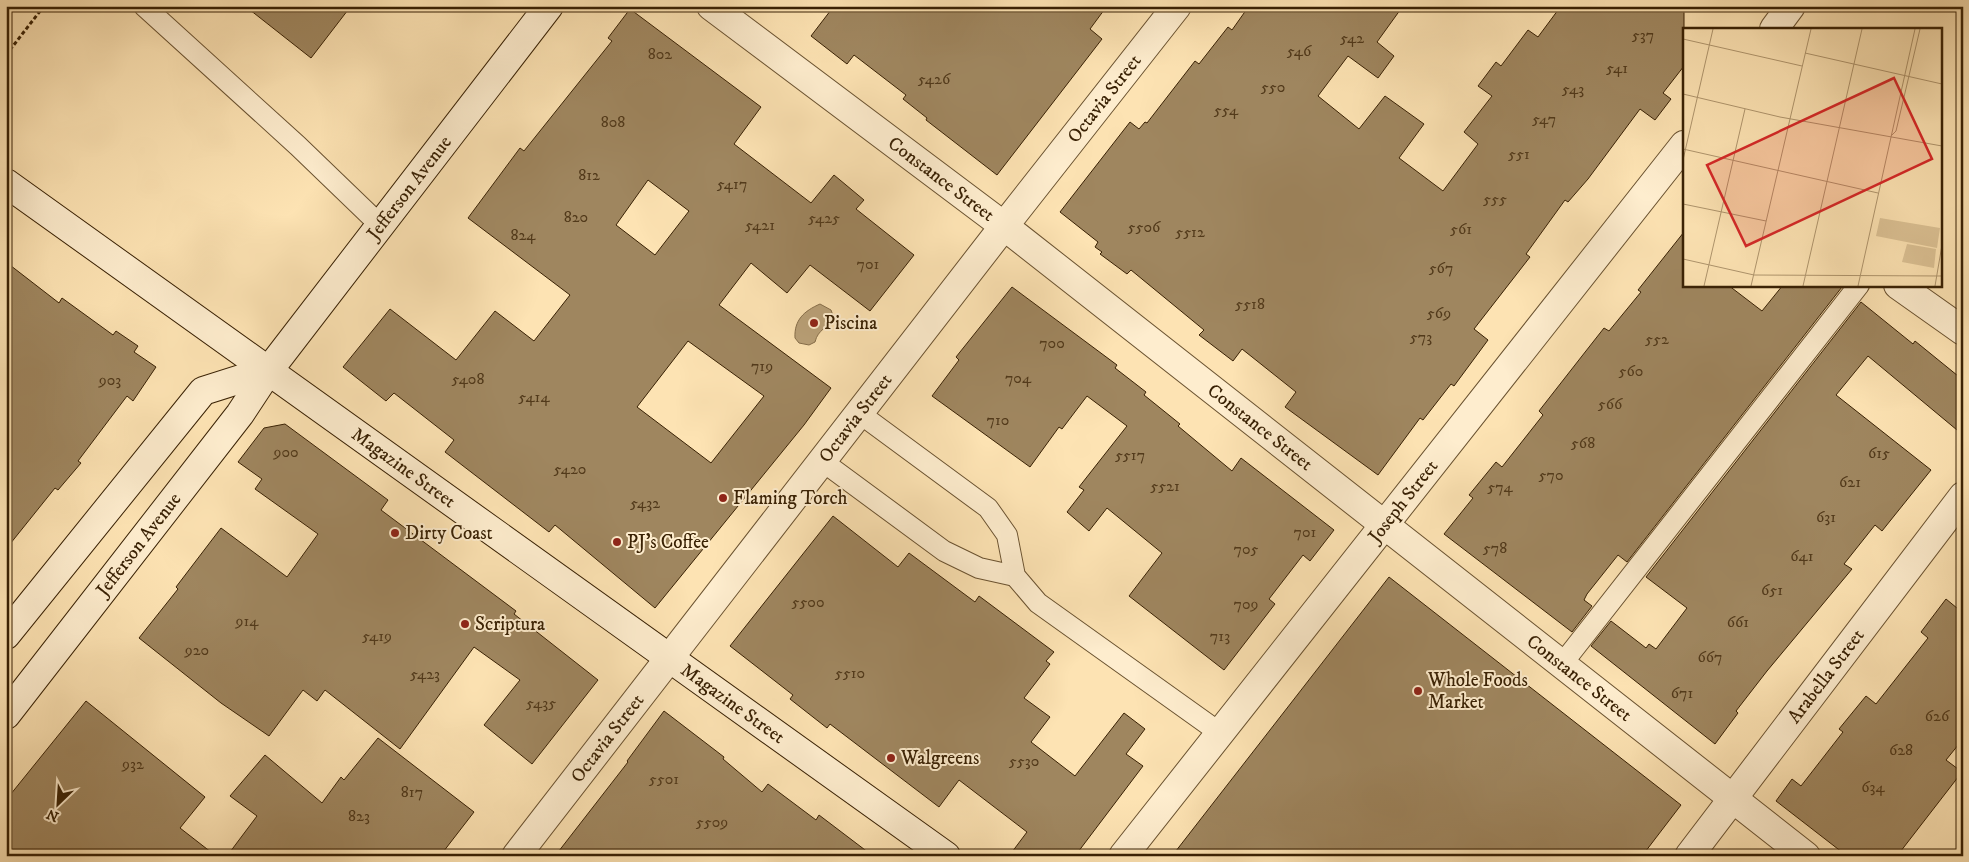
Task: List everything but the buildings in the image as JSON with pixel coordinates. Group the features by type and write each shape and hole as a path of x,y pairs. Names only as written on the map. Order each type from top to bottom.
{"street":[{"name":"Jefferson Avenue","path":"6,715 240,414 269,370 549,6"},
{"name":"Constance Street","path":"711,6 1004,226 1386,524 1806,856"},
{"name":"Octavia Street","path":"516,856 1004,226 1177,6"},
{"path":"1775,28 1791,6"},
{"name":"Joseph Street","path":"1122,856 1683,146"},
{"name":"Magazine Street","path":"6,184 269,370 946,856"},
{"path":"1899,286 1963,331"},
{"path":"6,635 203,391 269,370"},
{"name":"Arabella Street","path":"1689,856 1963,496"}],"lane":[{"path":"144,6 298,146 380,225"},
{"path":"1562,664 1858,286"},
{"path":"859,413 988,508 1007,535 1015,576 1038,603 1220,733"},
{"path":"822,461 944,551 979,568 1015,576"}],"path":[{"path":"6,55 44,6"}],"shaded area":[{"name":"Piscina","path":"820,304 831,310 834,318 818,334 815,342 809,345 799,343 795,338 798,321 805,313"}],"place":[{"name":"Piscina","path":"814,323"},
{"name":"Flaming Torch","path":"723,498"},
{"name":"Dirty Coast","path":"395,533"},
{"name":"PJ's Coffee","path":"617,542"},
{"name":"Scriptura","path":"465,624"},
{"name":"Whole Foods Market","path":"1418,691"},
{"name":"Walgreens","path":"891,758"}]}
